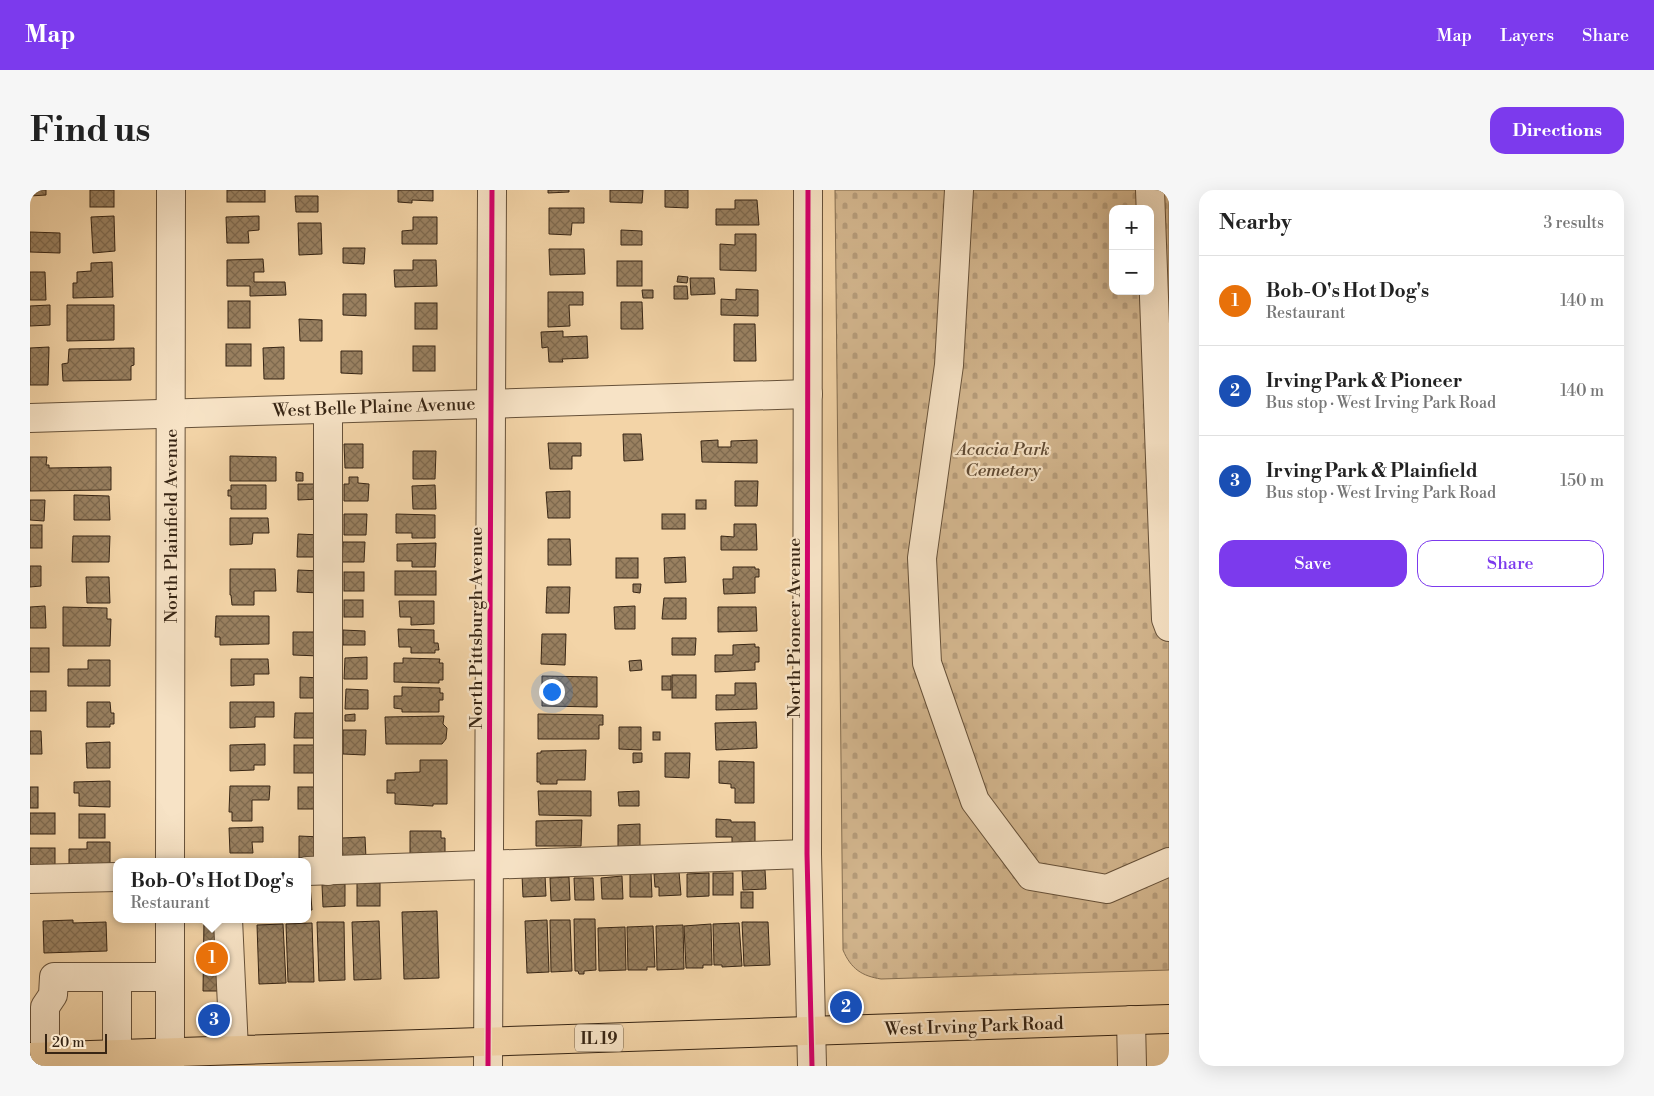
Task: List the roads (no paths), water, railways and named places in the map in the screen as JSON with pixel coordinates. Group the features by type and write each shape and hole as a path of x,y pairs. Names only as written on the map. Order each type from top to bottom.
{"main road":[{"name":"West Irving Park Road","path":"37,1057 117,1054 170,1059 234,1050 488,1054 811,1031 1169,1019"}],"street":[{"name":"North Plainfield Avenue","path":"170,858 171,190"},
{"name":"North Pittsburgh Avenue","path":"488,1054 492,190"},
{"name":"North Pioneer Avenue","path":"808,190 808,854 812,1066"},
{"path":"959,190 950,365 922,558 927,664 975,801 1031,876 1107,889 1169,862"},
{"path":"1150,190 1166,619 1169,627"},
{"name":"West Belle Plaine Avenue","path":"30,418 808,394"},
{"path":"328,409 317,871 808,854"},
{"path":"30,879 113,877"},
{"path":"170,923 170,1059"},
{"path":"228,923 234,1050"},
{"path":"37,1057 45,1007 53,995 54,977 170,977"},
{"path":"117,977 117,1054"},
{"path":"1131,1020 1132,1066"}],"place":[{"name":"Bob-O's Hot Dog's","path":"212,958"},
{"name":"Irving Park & Pioneer","path":"846,1007"},
{"name":"Irving Park & Plainfield","path":"214,1020"}],"park label":[{"name":"Acacia Park Cemetery","path":"1003,459"}]}
